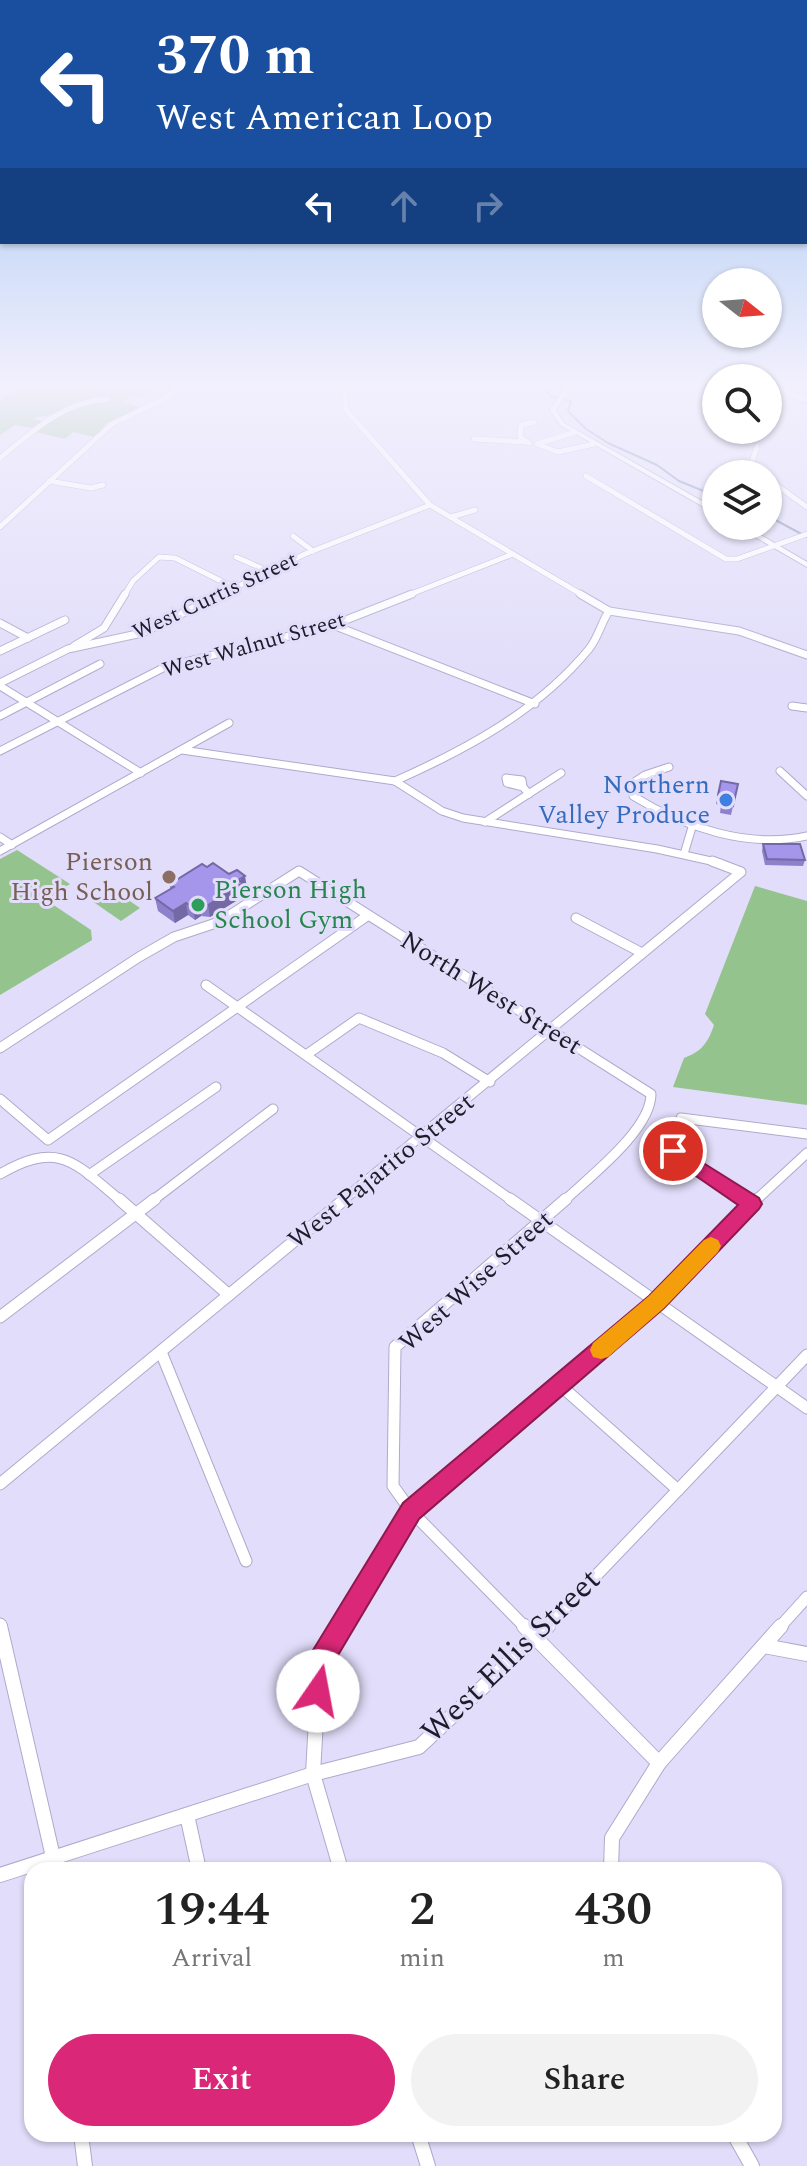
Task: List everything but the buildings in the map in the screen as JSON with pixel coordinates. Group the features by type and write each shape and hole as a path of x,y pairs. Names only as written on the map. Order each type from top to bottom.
{"street":[{"path":"0,527 46,484"},
{"path":"67,484 91,488 103,485"},
{"path":"412,484 430,505 609,611 739,631 807,655"},
{"path":"599,484 722,558 743,557 807,534"},
{"path":"666,484 702,504"},
{"path":"782,489 807,507"},
{"name":"West Curtis Street","path":"0,684 68,649 142,633 313,551 430,505"},
{"path":"451,517 475,510"},
{"path":"293,536 313,551"},
{"path":"765,540 807,565"},
{"name":"West Walnut Street","path":"0,751 165,667 333,625 513,554"},
{"path":"68,649 104,628 133,581 155,559 164,556 175,558 233,587"},
{"path":"236,557 268,571"},
{"path":"395,781 473,746 535,704 588,649 609,611"},
{"path":"0,651 65,620"},
{"path":"0,623 28,638"},
{"path":"333,625 535,704"},
{"path":"0,716 100,664"},
{"path":"0,684 141,773"},
{"path":"792,706 807,708"},
{"path":"0,851 229,723"},
{"path":"182,750 395,781 442,811 485,822 684,854 693,824"},
{"path":"669,767 633,783 633,796 652,808 693,824 777,842 807,836"},
{"path":"780,771 807,796"},
{"path":"485,822 561,773"},
{"path":"523,787 529,794"},
{"path":"0,837 12,845"},
{"name":"West Pajarito Street","path":"0,1484 741,872 721,861 684,854"},
{"name":"North West Street","path":"0,1048 139,957 174,937 219,922 299,871 644,1086"},
{"path":"0,1099 48,1140 367,916"},
{"path":"576,918 642,953"},
{"path":"206,985 807,1408"},
{"path":"306,1055 359,1018 443,1053 490,1082"},
{"name":"West Wise Street","path":"644,1086 651,1094 651,1107 619,1150 542,1221 395,1347 393,1486 411,1511 659,1763"},
{"path":"89,1175 216,1087"},
{"path":"0,1317 273,1109"},
{"path":"752,1204 673,1151 681,1118 807,1134"},
{"path":"339,1862 313,1774 319,1664 411,1511 657,1302 752,1204 807,1153"},
{"path":"0,1174 32,1156 59,1156 89,1175 229,1295"},
{"path":"161,1352 246,1561"},
{"name":"West Ellis Street","path":"60,1862 187,1815 313,1774 419,1747 536,1638 807,1355"},
{"path":"560,1385 678,1490"},
{"path":"611,1862 612,1838 659,1763 807,1597"},
{"path":"0,1624 55,1862"},
{"path":"764,1646 807,1654"},
{"path":"187,1815 197,1862"},
{"name":"West Ellis Street","path":"0,1875 24,1870"},
{"path":"82,2142 85,2166"},
{"path":"420,2142 428,2166"},
{"path":"738,2142 752,2166"}],"green space":[{"path":"17,850 70,884 46,900 91,930 92,940 0,995 0,859"},
{"path":"755,886 807,901 807,1105 673,1087 684,1058 699,1050 712,1031 714,1025 705,1014"},
{"path":"112,889 140,908 121,921 92,901"}],"waterway":[{"path":"687,484 702,490"},
{"path":"782,524 807,537"}],"slow traffic":[{"path":"601,1350 657,1302 711,1246"}],"place":[{"name":"Northern Valley Produce","path":"726,800"},
{"name":"Pierson High School","path":"169,877"},
{"name":"Pierson High School Gym","path":"198,905"}],"route":[{"path":"318,1691 319,1664 411,1511 657,1302 752,1204 673,1151"}]}
